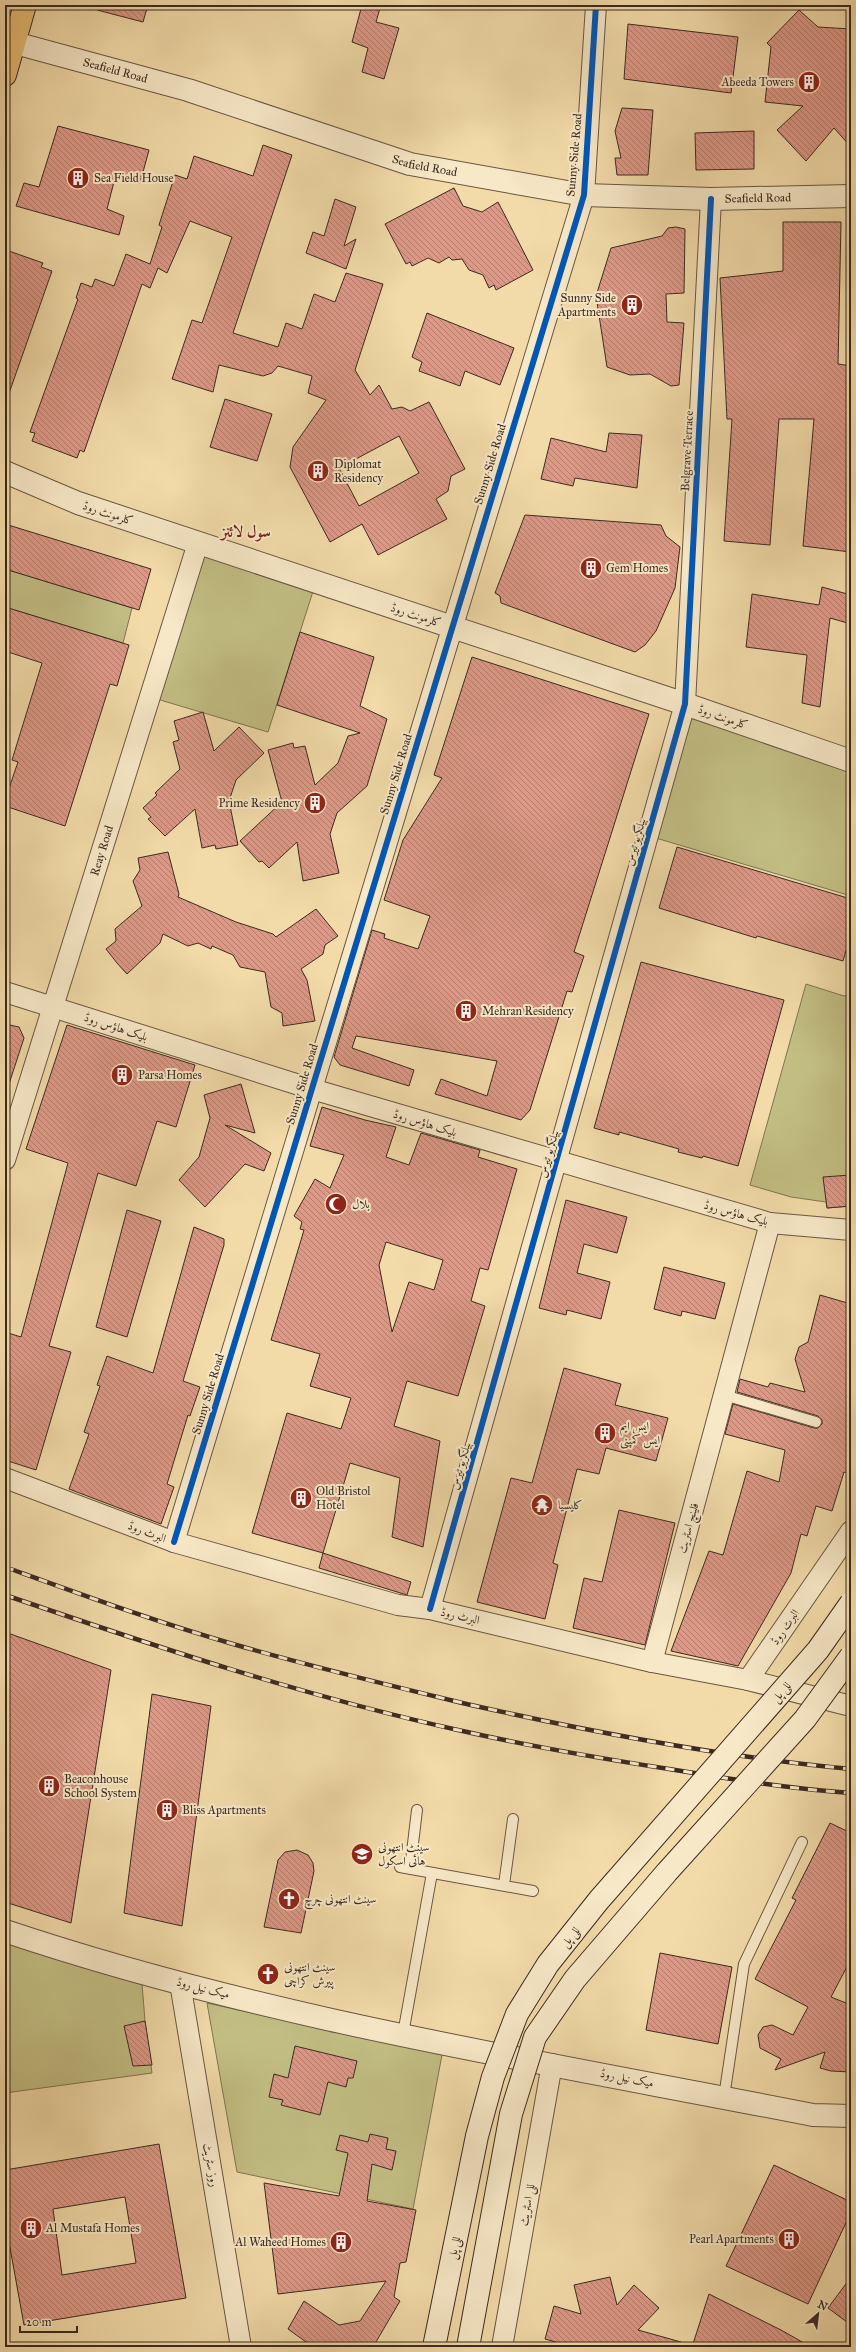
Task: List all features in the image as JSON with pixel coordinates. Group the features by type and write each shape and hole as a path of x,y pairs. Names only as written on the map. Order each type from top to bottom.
{"main road":[{"path":"5,75 25,5"}],"street":[{"name":"Sunny Side Road","path":"174,1542 584,195 596,5"},
{"name":"Seafield Road","path":"15,43 188,90 410,164 584,195 711,199 851,196"},
{"name":"Belgrave Terrace","path":"685,704 711,199"},
{"name":"کلرمونٹ روڈ","path":"5,472 78,503 685,704 851,761"},
{"name":"Reay Road","path":"5,1160 198,543"},
{"name":"بیلگریو ٹیرس","path":"430,1609 685,704"},
{"name":"بلیک ہاؤس روڈ","path":"5,992 312,1089 557,1162 770,1223 851,1230"},
{"name":"فلینچ اسٹریٹ","path":"652,1662 770,1223"},
{"name":"البرٹ روڈ","path":"5,1478 174,1542 398,1605 430,1609 652,1662 748,1680 851,1531"},
{"name":"للی پل","path":"434,2347 477,2136 493,2077 517,2014 548,1964 600,1900 818,1650 851,1603"},
{"path":"468,2347 511,2114 535,2037 575,1979 667,1872 805,1719 851,1656"},
{"path":"748,1680 851,1706"},
{"name":"میک نیل روڈ","path":"5,1931 180,1983 403,2034 813,2115 851,2116"},
{"name":"روز سٹریٹ","path":"180,1983 241,2347"},
{"name":"للی اسٹریٹ","path":"502,2347 552,2064"}],"lane":[{"path":"724,1395 816,1422"},
{"path":"410,1869 417,1810"},
{"path":"504,1886 513,1819"},
{"path":"724,2098 744,1964 802,1842"},
{"path":"400,1867 532,1891"},
{"path":"403,2034 432,1873"}],"shaded area":[{"path":"198,543 316,582 268,732 150,697"},
{"path":"5,569 132,608 123,643 5,607"},
{"path":"686,707 851,762 851,896 649,836"},
{"path":"806,984 844,996 851,994 851,1206 827,1208 826,1202 791,1197 750,1185"},
{"path":"5,1942 142,1984 152,2073 5,2093"},
{"path":"207,2003 442,2055 413,2209 237,2172"}],"building":[{"path":"98,5 148,5 143,22 97,10"},
{"path":"362,5 380,8 376,22 399,28 384,79 362,72 368,48 352,42"},
{"name":"Abeeda Towers","path":"799,10 818,27 851,29 851,147 834,128 806,161 777,130 803,106 765,102 771,47 767,43"},
{"path":"628,24 738,37 731,93 624,79"},
{"path":"622,108 653,110 648,175 617,175 615,158 621,158 615,131"},
{"name":"Sea Field House","path":"58,126 149,150 140,183 116,174 107,209 124,216 119,235 16,206 24,183 39,187"},
{"path":"754,131 754,169 696,170 695,133"},
{"path":"263,145 292,155 233,333 278,347 286,323 302,329 314,294 335,302 346,273 383,284 355,370 370,395 379,385 392,409 402,407 410,411 429,402 465,469 451,476 448,491 436,499 447,519 378,555 362,524 330,542 290,467 293,447 326,400 308,393 312,376 278,366 272,373 263,376 219,365 213,392 172,379 192,320 202,323 232,237 190,221 167,273 158,268 150,288 142,284 84,452 80,450 77,458 32,441 35,433 30,432 78,299 76,298 81,283 92,287 95,279 114,286 126,254 150,264 162,227 159,225 175,175 187,179 194,156 253,176","holes":["399,436 419,473 359,506 339,468"]},
{"path":"454,188 463,206 482,212 498,202 533,270 496,290 494,285 489,288 483,275 469,270 462,259 452,260 449,257 439,263 428,258 412,266 410,262 406,264 385,224"},
{"path":"335,199 356,207 344,246 356,239 346,269 306,253 313,232 324,236"},
{"path":"783,222 841,222 838,364 851,366 850,552 803,546 814,419 779,419 770,545 724,541 732,419 727,419 720,278 783,271"},
{"name":"Sunny Side Apartments","path":"676,227 685,229 684,293 666,294 667,322 684,323 679,385 671,386 650,374 630,375 607,367 596,296 611,248 662,236 668,228"},
{"path":"9,251 43,263 41,267 52,271 7,399 5,399 5,263"},
{"path":"427,313 514,348 500,385 465,371 460,386 419,371 422,362 412,357"},
{"path":"225,399 272,414 257,461 210,447"},
{"path":"609,433 642,435 637,488 575,478 573,486 541,479 551,438 606,452"},
{"name":"Gem Homes","path":"525,515 661,525 666,536 680,547 675,588 656,631 645,645 635,652 501,603 500,596 495,593"},
{"path":"5,524 151,569 139,610 5,569"},
{"path":"822,587 851,595 851,624 830,618 820,707 802,703 807,655 746,647 752,594 819,605"},
{"path":"5,607 129,645 117,686 110,684 65,826 5,806 5,800 18,762 12,760 42,663 5,651"},
{"path":"300,632 374,657 360,706 387,719 367,786 337,813 330,834 339,873 303,881 297,842 269,868 262,861 259,862 240,841 282,802 268,750 293,743 294,748 305,746 315,785 338,763 348,736 360,733 277,705"},
{"path":"472,657 649,714 574,952 584,956 572,992 567,991 530,1110 521,1120 435,1094 441,1079 487,1096 497,1061 356,1036 352,1048 414,1070 409,1086 340,1065 334,1057 372,930 385,934 384,938 418,949 430,916 384,900 403,840 442,778 434,775"},
{"path":"203,712 214,751 239,727 264,753 236,780 229,801 238,845 216,849 215,845 202,848 195,809 165,836 148,819 151,817 143,808 157,795 155,793 180,769 173,742 179,740 174,721"},
{"path":"677,847 851,899 851,933 843,961 757,936 756,938 659,908"},
{"path":"168,852 179,894 178,897 236,922 273,934 276,937 316,909 338,936 325,945 323,954 301,969 307,980 315,1021 283,1026 282,1013 271,1007 265,972 240,967 233,955 212,946 211,949 198,943 188,946 163,934 160,943 127,974 117,963 106,949 116,941 115,929 142,906 133,881 140,870 138,858"},
{"path":"641,962 784,1000 738,1166 703,1156 702,1158 678,1152 679,1149 619,1132 619,1135 594,1128"},
{"path":"5,1024 19,1027 24,1038 8,1087 5,1086"},
{"path":"67,1025 195,1065 176,1127 157,1121 136,1186 98,1173 49,1346 71,1352 36,1470 5,1460 5,1332 21,1337 68,1163 26,1149"},
{"path":"241,1084 255,1133 225,1125 271,1153 264,1171 245,1164 205,1207 179,1180 199,1157 210,1118 204,1095"},
{"path":"322,1107 365,1120 396,1127 386,1157 409,1165 421,1133 480,1150 478,1157 517,1169 488,1270 480,1268 471,1301 485,1306 458,1396 407,1381 394,1426 440,1441 423,1547 392,1537 400,1478 350,1463 323,1553 252,1533 287,1413 341,1429 351,1398 310,1386 320,1354 271,1340 304,1230 300,1229 302,1222 294,1216 315,1179 330,1188 344,1155 310,1146","holes":["386,1242 443,1260 434,1290 409,1282 392,1332 379,1265"]},
{"path":"851,1175 851,1206 827,1208 823,1177"},
{"path":"566,1200 627,1217 617,1253 584,1244 577,1273 610,1282 601,1319 567,1310 566,1315 539,1308"},
{"path":"127,1210 161,1221 127,1337 96,1327"},
{"path":"194,1227 224,1239 224,1245 183,1381 200,1387 190,1416 188,1415 167,1484 174,1487 161,1524 69,1489 89,1434 84,1432 100,1386 97,1385 107,1356 153,1373"},
{"path":"664,1267 725,1283 715,1319 682,1311 681,1316 654,1309"},
{"path":"820,1295 851,1304 851,1474 844,1472 832,1511 816,1506 807,1536 801,1534 791,1573 738,1666 671,1651 709,1551 723,1555 747,1471 779,1482 785,1450 725,1434 733,1404 814,1428 818,1428 822,1424 822,1420 818,1416 737,1392 740,1379 768,1387 770,1383 805,1392 795,1359 799,1347 808,1342"},
{"path":"564,1368 621,1384 615,1405 668,1418 656,1461 606,1448 599,1474 577,1469 553,1563 558,1565 545,1619 477,1602 511,1478 532,1483"},
{"path":"619,1510 675,1523 645,1645 573,1628 584,1578 602,1582"},
{"path":"323,1553 411,1582 407,1595 319,1568"},
{"name":"Beaconhouse School System","path":"5,1632 111,1670 71,1923 5,1902"},
{"name":"Bliss Apartments","path":"152,1694 211,1706 182,1926 124,1913"},
{"path":"830,1823 851,1833 851,1959 831,1997 851,2005 851,2072 831,2071 820,2068 825,2052 775,2070 781,2059 760,2048 758,2035 763,2027 772,2025 793,2035 808,2007 755,1979 796,1900 792,1898"},
{"name":"سینٹ انتھونی چرچ","path":"297,1850 308,1855 313,1863 314,1871 301,1933 264,1927 278,1860 285,1852"},
{"path":"660,1953 732,1967 718,2044 646,2030"},
{"path":"145,2021 152,2065 133,2066 124,2026"},
{"path":"295,2046 357,2061 353,2078 348,2078 346,2087 328,2082 320,2115 281,2105 283,2100 269,2097 274,2074 288,2078"},
{"name":"Al Waheed Homes","path":"370,2134 388,2138 386,2149 396,2151 392,2170 372,2164 367,2201 416,2210 406,2262 400,2263 394,2297 400,2301 373,2347 313,2347 288,2329 304,2301 339,2325 360,2321 386,2281 278,2294 264,2183 339,2196 348,2153 336,2150 340,2135 368,2142"},
{"name":"Al Mustafa Homes","path":"159,2144 186,2298 24,2325 5,2220 5,2170","holes":["125,2197 136,2263 62,2275 53,2209"]},
{"name":"Pearl Apartments","path":"774,2165 851,2202 851,2212 808,2304 726,2266"},
{"path":"610,2277 617,2305 634,2285 659,2308 638,2330 681,2342 681,2347 573,2347 545,2339 554,2306 581,2314 574,2285"},
{"path":"851,2277 851,2325 828,2308"},
{"path":"709,2294 781,2330 811,2347 692,2347"}],"railway":[{"path":"5,1567 118,1607 204,1635 322,1668 471,1705 565,1725 707,1751 851,1769"},
{"path":"5,1595 230,1669 400,1717 484,1736 589,1756 760,1783 851,1793"}],"cycle path":[{"path":"174,1542 584,195 596,5"},
{"path":"430,1609 685,704 711,199"}],"place":[{"name":"Abeeda Towers","path":"809,82"},
{"name":"Sea Field House","path":"78,178"},
{"name":"Sunny Side Apartments","path":"632,305"},
{"name":"Diplomat Residency","path":"318,471"},
{"name":"Gem Homes","path":"591,568"},
{"name":"Prime Residency","path":"315,803"},
{"name":"Mehran Residency","path":"466,1011"},
{"name":"Parsa Homes","path":"122,1075"},
{"name":"بلال","path":"336,1204"},
{"name":"ایس ایم ایس کمپنی","path":"605,1433"},
{"name":"Old Bristol Hotel","path":"301,1498"},
{"name":"کلیسیا","path":"542,1505"},
{"name":"Beaconhouse School System","path":"49,1786"},
{"name":"Bliss Apartments","path":"167,1810"},
{"name":"سینٹ انتھونی ہائی اسکول","path":"362,1854"},
{"name":"سینٹ انتھونی چرچ","path":"289,1899"},
{"name":"سینٹ انتھونی پیرش کراچی","path":"268,1974"},
{"name":"Al Mustafa Homes","path":"31,2228"},
{"name":"Pearl Apartments","path":"789,2239"},
{"name":"Al Waheed Homes","path":"341,2242"}],"district":[{"name":"سول لائنز","path":"246,531"}]}
